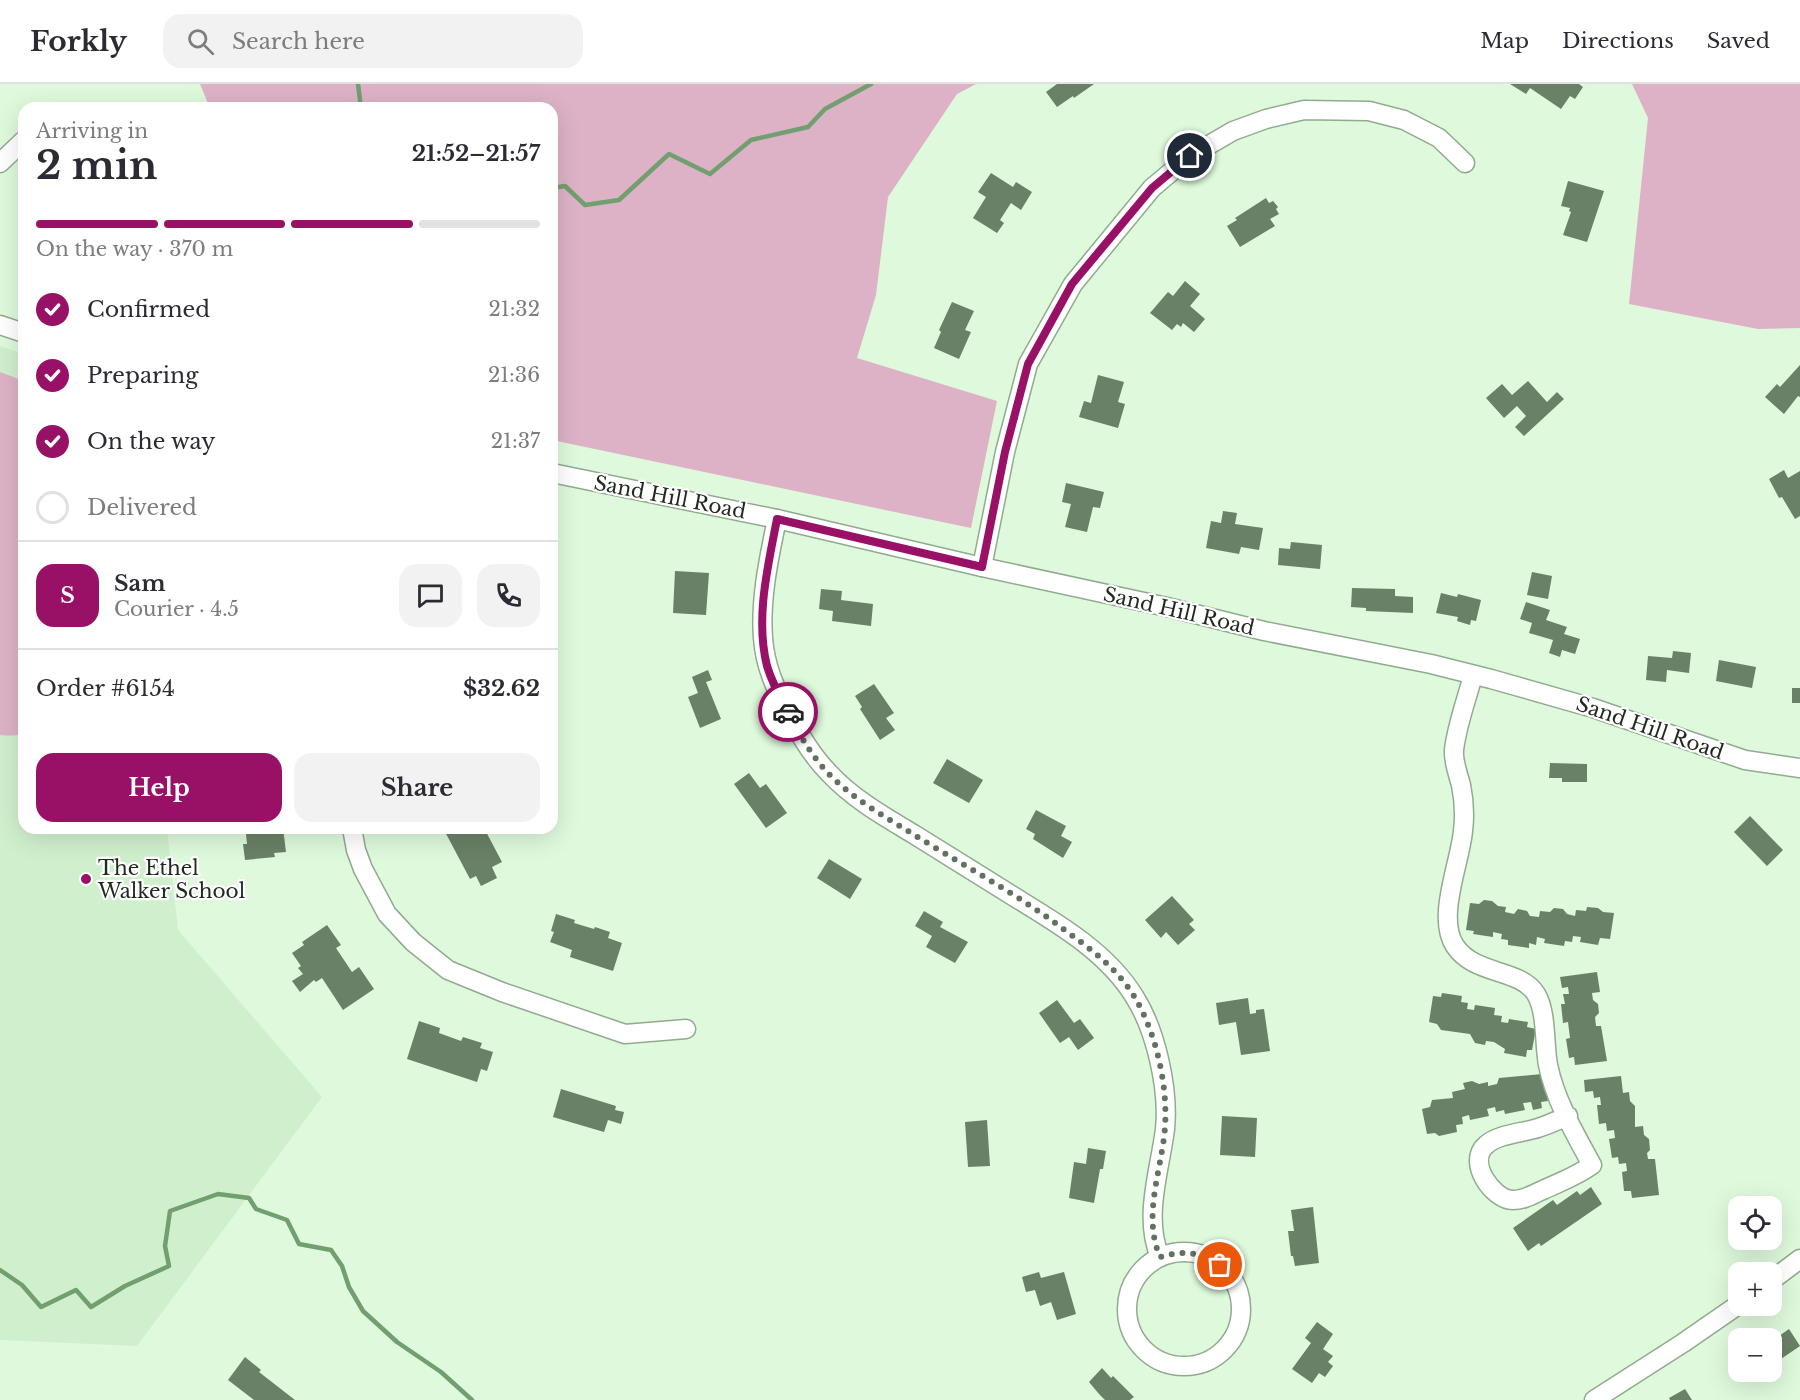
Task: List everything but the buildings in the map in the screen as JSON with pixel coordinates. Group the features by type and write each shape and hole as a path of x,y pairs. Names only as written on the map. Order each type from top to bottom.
{"street":[{"path":"982,567 1005,452 1028,364 1072,284 1152,188 1190,156 1233,131 1266,118 1304,110 1369,111 1404,120 1439,138 1465,164"},
{"path":"0,163 18,146"},
{"path":"0,325 18,331"},
{"name":"Sand Hill Road","path":"558,474 777,519 1264,631 1473,675 1593,708 1744,760 1800,768"},
{"path":"777,519 766,575 763,637 767,664 774,686 803,742 828,773 857,799 1049,918 1112,968 1135,998 1160,1059 1165,1097 1165,1128 1155,1184 1153,1224 1154,1242 1160,1257"},
{"path":"1473,675 1454,752 1464,807 1461,843 1448,906 1448,930 1455,946 1474,964 1527,984 1536,993 1541,1005 1548,1065 1557,1093 1592,1165 1574,1178 1524,1199 1510,1200 1497,1194 1484,1179 1480,1167 1480,1156 1485,1146 1498,1139 1541,1127 1568,1116"},
{"path":"353,834 363,869 387,914 413,942 448,970 502,992 625,1034 686,1029"},
{"path":"1176,1252 1191,1252 1207,1257 1226,1270 1238,1290 1241,1313 1235,1336 1211,1361 1193,1366 1174,1366 1157,1361 1142,1350 1131,1334 1126,1317 1126,1298 1133,1281 1144,1266 1160,1257 1176,1252"},
{"path":"1782,1272 1800,1259"},
{"path":"1594,1400 1613,1395 1728,1312"}],"shaded area":[{"path":"200,84 976,84 957,94 888,197 876,295 857,358 997,401 971,528 558,441 558,102 208,102"},
{"path":"1632,84 1800,84 1800,328 1758,329 1629,304 1648,118"},
{"name":"The Ethel Walker School","path":"0,346 18,352 18,834 168,834 178,930 322,1097 137,1346 0,1340"},
{"path":"0,372 18,379 18,735 0,735"}],"waterway":[{"path":"358,84 360,102"},
{"path":"558,187 565,186 585,205 619,200 669,154 710,174 751,140 808,127 825,109 871,84"},
{"path":"0,1270 22,1285 41,1307 76,1290 91,1307 125,1286 169,1266 165,1246 170,1211 218,1194 249,1198 256,1209 287,1220 299,1244 331,1250 342,1266 349,1287 363,1311 397,1342 441,1372 472,1400"}],"way so far":[{"path":"788,712 803,742 828,773 857,799 1049,918 1092,950 1119,975 1135,998 1152,1037 1160,1059 1165,1097 1165,1128 1155,1184 1154,1242 1160,1257 1176,1252 1191,1252 1207,1257 1220,1265"}],"place":[{"name":"The Ethel Walker School","path":"86,879"}],"route":[{"path":"788,712 774,686 767,664 763,637 766,575 777,519 982,567 1005,452 1028,364 1072,284 1152,188 1190,156"}]}
